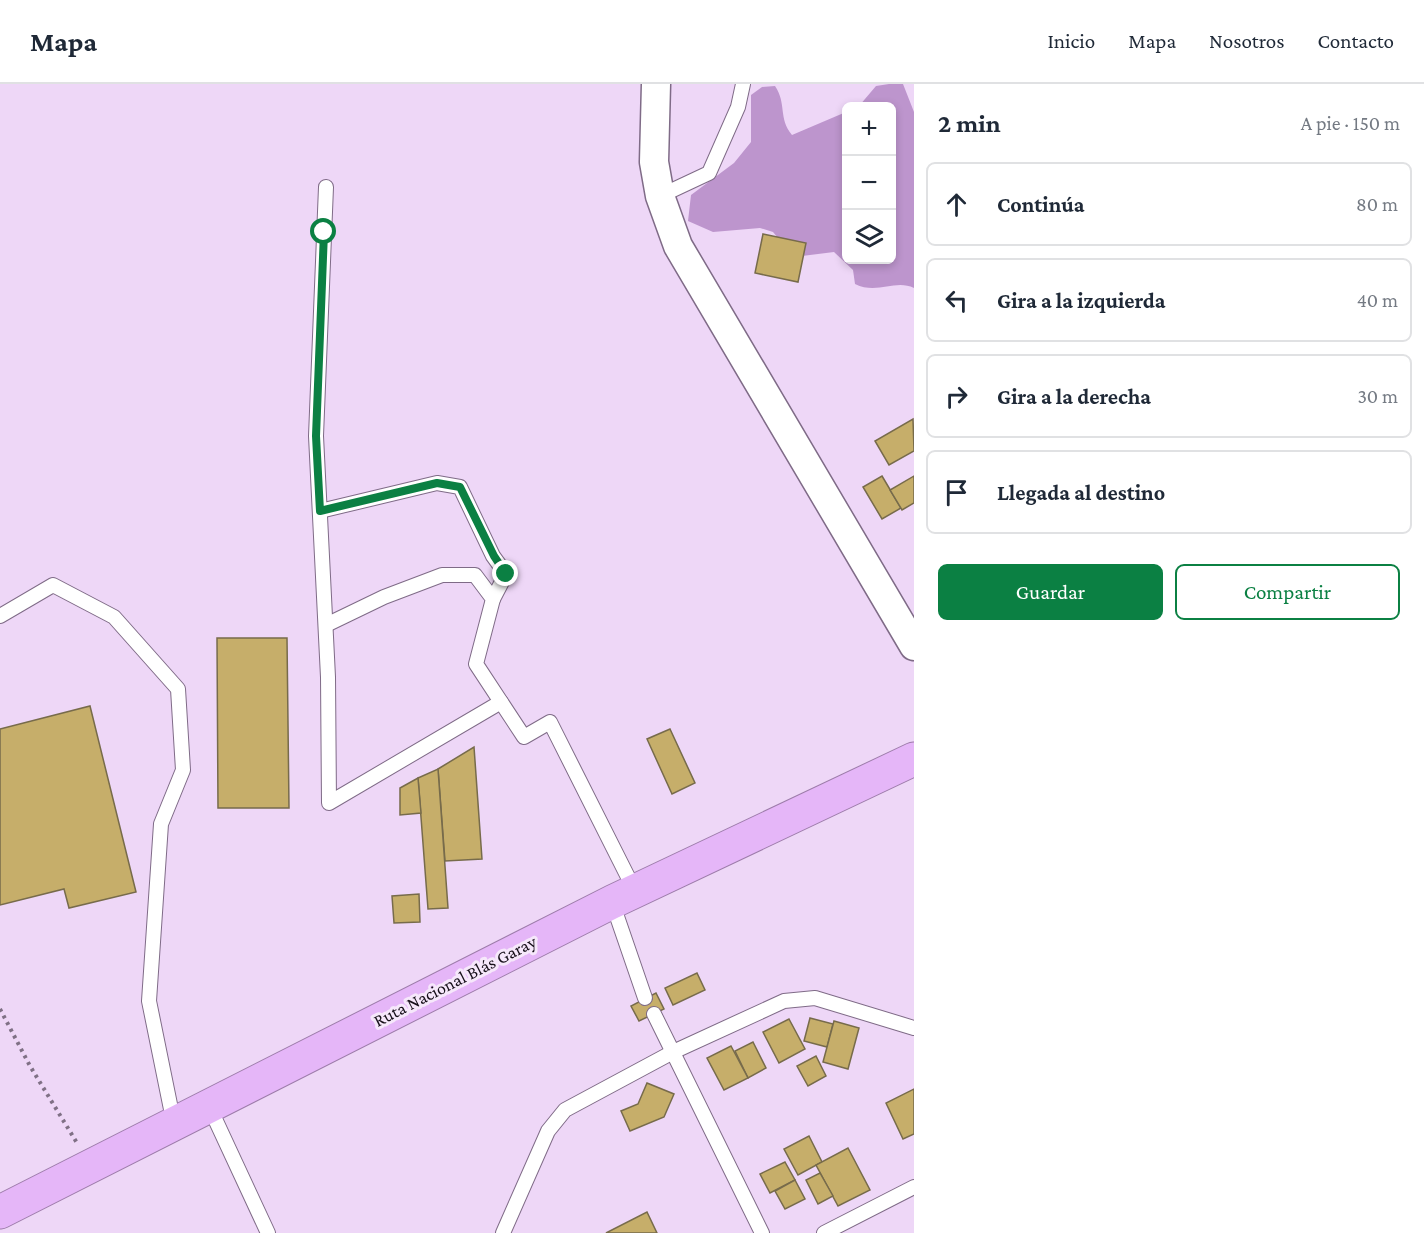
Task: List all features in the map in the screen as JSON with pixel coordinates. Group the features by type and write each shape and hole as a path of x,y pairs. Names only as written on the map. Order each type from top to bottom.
{"highway":[{"name":"Ruta Nacional Blás Garay","path":"0,1212 624,897 914,759"}],"street":[{"path":"657,84 654,162 660,196 678,246 914,646"}],"lane":[{"path":"660,196 709,173 738,107 743,84"},
{"path":"326,187 316,436 326,625 328,803 501,702"},
{"path":"320,511 437,483 460,487 494,556 506,574 493,598 476,664 524,736 550,722 624,897 645,998"},
{"path":"326,625 384,597 442,574 475,575 493,598"},
{"path":"0,616 53,585 114,616 178,689 183,770 161,824 148,1001 174,1124"},
{"path":"502,1233 548,1131 565,1110 673,1052 784,1001 815,998 914,1028"},
{"path":"654,1014 762,1233"},
{"path":"209,1106 268,1233"},
{"path":"824,1233 914,1187"}],"path":[{"path":"0,1009 30,1066 91,1166"}],"shaded area":[{"path":"903,84 914,112 914,288 900,285 878,288 863,287 855,284 853,270 847,264 896,264 896,102 862,102 876,86"},
{"path":"775,86 781,99 785,123 792,135 842,114 842,260 834,252 794,257 773,232 760,228 713,232 688,221 691,195 734,163 751,142 751,95 762,87"}],"building":[{"path":"763,234 806,243 798,282 755,273"},
{"path":"913,419 914,451 889,465 875,441"},
{"path":"882,476 901,508 882,519 863,487"},
{"path":"914,476 914,503 902,510 890,490"},
{"path":"217,638 287,638 289,808 218,808"},
{"path":"90,706 136,892 69,908 64,889 0,905 0,729"},
{"path":"670,729 695,783 672,794 647,739"},
{"path":"474,747 482,859 445,861 438,769"},
{"path":"438,769 448,908 428,909 418,778"},
{"path":"418,778 421,813 400,815 400,788"},
{"path":"419,894 420,922 394,923 392,896"},
{"path":"697,973 705,990 673,1005 665,988"},
{"path":"656,993 664,1009 639,1021 631,1006"},
{"path":"810,1018 833,1024 827,1047 804,1041"},
{"path":"789,1019 805,1049 779,1063 763,1032"},
{"path":"834,1021 859,1028 848,1069 823,1062"},
{"path":"753,1042 766,1068 748,1078 735,1051"},
{"path":"731,1046 748,1078 724,1090 707,1058"},
{"path":"816,1056 826,1076 808,1086 797,1066"},
{"path":"647,1083 674,1094 664,1117 630,1131 621,1111 638,1104"},
{"path":"914,1089 914,1134 903,1139 886,1103"},
{"path":"809,1136 822,1162 798,1175 784,1149"},
{"path":"848,1148 870,1190 838,1206 816,1165"},
{"path":"785,1162 795,1180 770,1193 760,1174"},
{"path":"820,1173 833,1196 818,1204 806,1180"},
{"path":"795,1180 805,1199 785,1209 775,1191"},
{"path":"647,1212 657,1233 606,1233"}],"route":[{"path":"324,232 316,436 320,511 437,483 460,487 494,556 506,574"}]}
